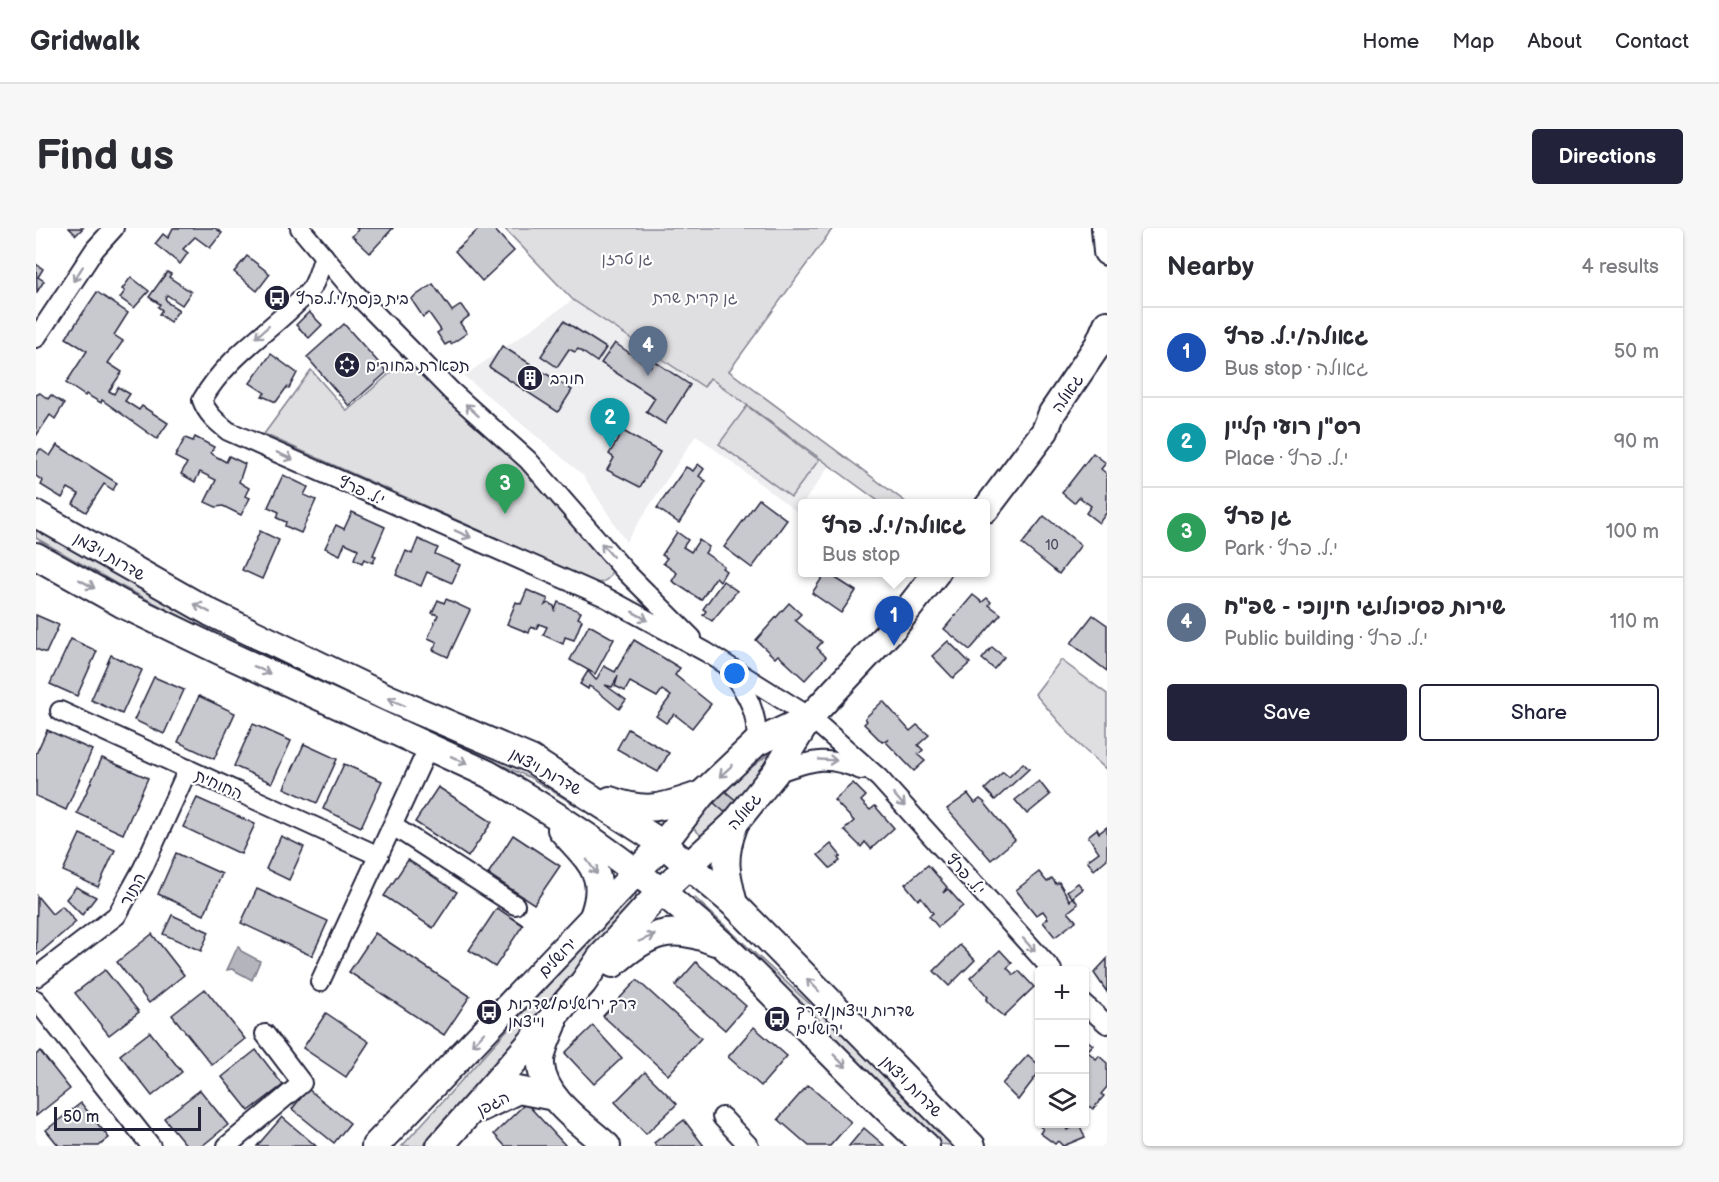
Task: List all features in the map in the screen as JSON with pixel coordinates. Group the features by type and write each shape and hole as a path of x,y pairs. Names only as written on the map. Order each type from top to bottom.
{"street":[{"path":"36,338 95,249 114,228"},
{"name":"י.ל. פרץ","path":"300,228 353,291 451,391 528,460 625,571 706,652"},
{"path":"1105,228 1107,252"},
{"name":"י.ל. פרץ","path":"324,256 312,289 234,357 202,400 205,410 228,431 605,597 706,652 810,717 879,778 1048,966"},
{"name":"גאולה","path":"1045,431 1052,413 1098,345 1107,324"},
{"name":"גאולה","path":"990,504 1045,431 1061,418 1107,367"},
{"name":"שדרות ויצמן","path":"36,514 211,613 388,698 531,759 663,844 734,904 972,1146"},
{"name":"שדרות ויצמן","path":"36,556 142,613 488,774 542,805 637,871 723,945 926,1146"},
{"path":"605,597 625,571"},
{"name":"גאולה","path":"661,891 691,866 734,824 775,773 810,717 894,627 934,577"},
{"name":"י.ל. פרץ","path":"723,663 751,704 756,721 756,743"},
{"name":"החוחית","path":"60,711 379,856"},
{"name":"גאולה","path":"663,844 702,794 756,743 810,717"},
{"path":"320,982 429,746"},
{"name":"י.ל. פרץ","path":"775,773 822,759 840,761 879,778"},
{"name":"התור","path":"36,977 117,915 143,868 188,770"},
{"path":"582,790 632,808 653,810 702,794"},
{"path":"542,805 597,873 600,886 590,923"},
{"path":"734,824 726,848 725,860 734,904"},
{"path":"393,826 515,905"},
{"name":"ירושלים","path":"375,1146 663,844"},
{"name":"ירושלים","path":"440,1146 583,983 601,957 661,891"},
{"path":"583,983 608,968 637,943 660,933 695,933 723,945"},
{"path":"36,1000 151,1146"},
{"path":"1089,1008 1107,1024"},
{"path":"559,1011 545,1045 541,1064 545,1083 554,1096 608,1146"},
{"path":"227,1146 302,1083 265,1034"},
{"name":"הגפן","path":"467,1116 518,1090 554,1096"},
{"path":"722,1117 749,1146"}],"shaded area":[{"path":"573,300 704,387 710,378 830,465 806,499 798,499 797,512 696,435 626,542 583,475 464,376"},
{"path":"238,946 241,951 260,961 252,980 232,969 227,970"}],"green space":[{"name":"גן קרית שרת","path":"504,228 833,228 729,371 902,499 876,499 710,378 704,387 573,300"},
{"path":"405,360 523,464 613,564 611,574 607,579 598,583 264,434 311,370 347,411"},
{"path":"747,406 819,460 791,497 719,444"},
{"path":"36,525 543,773 628,828 624,835 531,778 282,668 117,584 36,538"},
{"path":"1061,660 1107,694 1107,770 1078,744 1035,694"},
{"path":"781,744 784,745 706,840 692,827 727,787"},
{"path":"636,894 630,908 423,1146 402,1146 623,902"},
{"path":"694,897 866,1056 959,1146 941,1144"}],"building":[{"path":"69,228 83,228 76,235"},
{"path":"173,228 215,228 222,233 210,248 195,237 183,249 188,253 180,264 155,244 163,234 168,238"},
{"path":"356,228 393,228 370,253 352,236 358,230"},
{"path":"480,228 493,228 514,251 482,281 455,251"},
{"path":"247,256 270,274 257,291 234,272"},
{"path":"36,264 43,269 38,277 44,281 37,292"},
{"path":"167,272 171,274 169,277 191,292 182,305 167,295 165,298 168,303 179,310 170,322 159,314 162,310 158,307 160,304 149,297"},
{"path":"131,277 149,291 134,308 120,298 125,291 122,289"},
{"path":"433,284 452,311 461,305 469,316 460,323 467,333 451,344 450,342 445,345 437,333 441,330 429,313 423,317 411,299"},
{"path":"97,292 128,313 114,335 123,341 108,363 122,372 109,391 114,394 118,387 130,394 125,401 139,410 142,406 168,423 157,439 102,400 101,403 86,394 85,396 66,383 87,351 66,338"},
{"path":"309,312 322,325 309,338 296,325"},
{"path":"564,321 606,348 597,362 578,349 575,352 569,349 557,367 541,356"},
{"name":"תפארת בחורים","path":"344,324 387,372 349,406 307,357"},
{"path":"615,343 650,367 654,361 690,385 665,424 646,412 655,398 601,363"},
{"name":"חורב","path":"502,346 572,390 558,412 489,367"},
{"path":"271,354 297,373 289,388 287,387 276,402 262,396 265,393 250,383"},
{"path":"40,393 48,399 51,395 64,404 55,419 50,415 36,436 36,395"},
{"path":"623,431 660,452 640,487 607,470 614,458 609,454"},
{"path":"195,437 214,447 211,453 226,462 229,456 245,464 239,482 249,488 245,496 250,498 241,515 223,506 216,507 205,502 216,480 200,472 195,482 181,474 187,463 175,457 185,438 193,441"},
{"path":"57,445 117,483 113,490 104,484 86,512 73,504 79,494 68,488 62,498 41,485 43,481 36,476 36,456 40,449 50,456"},
{"path":"1093,453 1106,463 1101,469 1107,474 1107,512 1099,523 1086,513 1091,506 1079,497 1074,503 1062,493"},
{"path":"698,464 704,469 699,476 706,481 679,523 657,508 686,467 693,471"},
{"path":"283,475 308,487 304,495 316,500 301,533 285,526 286,522 277,518 279,512 268,507"},
{"path":"759,499 787,520 752,568 724,547"},
{"path":"352,512 385,527 373,555 376,556 373,563 364,559 362,563 354,559 358,549 345,543 340,555 325,548 336,525 344,529"},
{"path":"1044,516 1081,545 1059,574 1022,544"},
{"path":"260,531 279,540 262,579 242,570"},
{"path":"677,532 688,540 683,547 691,552 699,540 709,547 705,553 724,566 722,568 726,571 720,581 716,577 701,600 672,581 677,573 663,563 667,558 662,555"},
{"path":"418,539 438,548 435,554 460,565 452,583 427,572 421,586 396,575 406,551 412,554"},
{"path":"823,577 834,577 856,591 841,613 812,593"},
{"path":"723,581 737,591 712,621 703,615 706,611 703,609"},
{"path":"527,590 548,599 545,605 548,603 554,606 555,610 558,602 581,612 578,618 582,620 574,640 565,637 563,644 543,635 547,627 539,624 536,629 531,627 529,633 507,624 516,602 521,604"},
{"path":"973,595 982,602 987,598 991,602 989,605 1001,614 970,650 944,629"},
{"path":"446,599 470,610 448,657 433,650 437,642 428,638 438,615 432,613 438,600 444,603"},
{"path":"789,603 801,614 795,620 822,642 817,648 826,657 805,680 778,655 775,658 756,640"},
{"path":"36,615 59,625 46,653 36,649"},
{"path":"1093,615 1107,625 1107,671 1071,643"},
{"path":"589,625 614,639 595,674 570,660"},
{"path":"71,639 97,651 77,696 50,684"},
{"path":"634,640 680,668 675,675 711,704 692,728 674,714 666,723 656,716 671,696 662,690 657,697 630,682 625,691 615,686 618,676 612,687 605,685 626,700 619,709 596,690 589,686 588,689 580,684 588,671 596,680 604,666 615,672"},
{"path":"948,641 970,663 953,678 932,656"},
{"path":"992,647 1004,657 994,669 982,659"},
{"path":"111,655 142,670 122,714 91,700"},
{"path":"154,677 184,690 164,734 134,720"},
{"path":"199,696 235,713 214,759 178,742"},
{"path":"883,701 910,731 917,725 929,735 918,745 923,750 918,755 925,761 914,771 886,742 889,739 882,742 864,724 867,721 865,718"},
{"path":"253,724 291,741 272,783 234,766"},
{"path":"628,729 669,753 658,772 617,749"},
{"path":"47,730 92,750 66,810 36,796 36,754"},
{"path":"304,744 337,759 317,803 284,788"},
{"path":"102,758 148,778 123,834 77,813"},
{"path":"1023,763 1029,769 995,800 985,789 1003,772 1009,777"},
{"path":"344,764 382,781 361,827 323,809"},
{"path":"1039,781 1050,795 1027,814 1015,800"},
{"path":"853,783 866,796 861,801 870,810 875,806 894,828 871,849 865,842 861,847 844,830 854,821 834,800"},
{"path":"438,787 492,822 468,857 415,822"},
{"path":"725,791 739,803 728,815 714,803"},
{"path":"968,794 975,803 980,799 984,802 1015,840 991,860 947,809"},
{"path":"197,798 255,824 241,854 183,827"},
{"path":"1107,827 1107,859 1094,870 1087,861 1099,852 1088,836 1097,829 1099,833"},
{"path":"80,834 115,850 98,887 63,871"},
{"path":"513,835 560,866 534,904 488,874"},
{"path":"281,836 304,847 289,880 266,869"},
{"path":"831,844 841,856 838,858 840,861 830,868 818,855"},
{"path":"176,853 222,874 204,915 158,894"},
{"path":"408,860 457,892 433,928 384,896"},
{"path":"928,865 947,887 943,893 948,889 963,906 938,927 929,916 933,913 921,897 918,900 905,884"},
{"path":"1039,872 1047,882 1052,878 1056,884 1059,882 1070,901 1072,897 1067,891 1078,883 1083,889 1073,897 1078,904 1068,912 1076,921 1055,937 1043,922 1048,918 1043,911 1036,915 1016,890"},
{"path":"76,887 96,897 82,915 66,899"},
{"path":"257,889 328,921 312,956 241,923"},
{"path":"37,896 52,914 62,906 76,922 36,956"},
{"path":"497,908 523,925 495,967 469,950"},
{"path":"172,915 209,932 201,951 163,934"},
{"path":"375,933 470,996 444,1035 349,972"},
{"path":"152,934 184,975 149,1003 117,962"},
{"path":"960,945 975,960 949,986 934,971"},
{"path":"1000,950 1012,963 1007,968 1014,975 1019,971 1034,987 1004,1016 986,1000 988,997 970,978"},
{"path":"1107,959 1107,992 1094,973"},
{"path":"696,962 746,1006 725,1030 675,986"},
{"path":"105,970 139,1012 109,1035 75,993"},
{"path":"637,980 701,1038 668,1075 603,1016"},
{"path":"205,989 245,1039 212,1065 172,1015"},
{"path":"326,1013 369,1042 346,1077 303,1048"},
{"path":"593,1026 622,1058 594,1084 565,1053"},
{"path":"754,1027 787,1056 761,1086 728,1057"},
{"path":"150,1032 182,1072 152,1096 120,1055"},
{"path":"256,1050 283,1085 249,1111 222,1077"},
{"path":"40,1051 70,1089 36,1116 36,1055"},
{"path":"1089,1053 1096,1059 1099,1056 1107,1063 1107,1087 1101,1094 1104,1096 1093,1109 1089,1106"},
{"path":"1028,1055 1035,1061 1035,1078 1018,1100 1002,1084"},
{"path":"645,1072 677,1104 646,1134 615,1102"},
{"path":"808,1085 851,1122 830,1146 809,1146 778,1119"},
{"path":"308,1089 350,1123 334,1143 292,1109"},
{"path":"200,1090 228,1125 202,1146 187,1146 164,1118"},
{"path":"81,1103 109,1138 99,1146 59,1146 46,1130"},
{"path":"526,1103 566,1146 505,1146 494,1134"},
{"path":"282,1117 316,1146 257,1146"},
{"path":"684,1120 704,1146 656,1146 654,1143"},
{"path":"864,1128 885,1146 849,1146"},
{"path":"1081,1128 1085,1137 1063,1146 1058,1141 1055,1144 1040,1133 1043,1129"}],"place":[{"name":"בית כנסת/י.ל.פרץ","path":"277,298"},
{"name":"תפארת בחורים","path":"347,365"},
{"name":"שירות פסיכולוגי חינוכי - שפ\"ח","path":"648,376"},
{"name":"חורב","path":"530,378"},
{"name":"רס\"ן רועי קליין","path":"610,448"},
{"name":"גן פרץ","path":"505,514"},
{"name":"גאולה/י.ל. פרץ","path":"894,646"},
{"name":"דרך ירושלים/שדרות וייצמן","path":"489,1012"},
{"name":"שדרות וייצמן/דרך ירושלים","path":"777,1019"}],"park label":[{"name":"גן טרזן","path":"627,258"}]}
